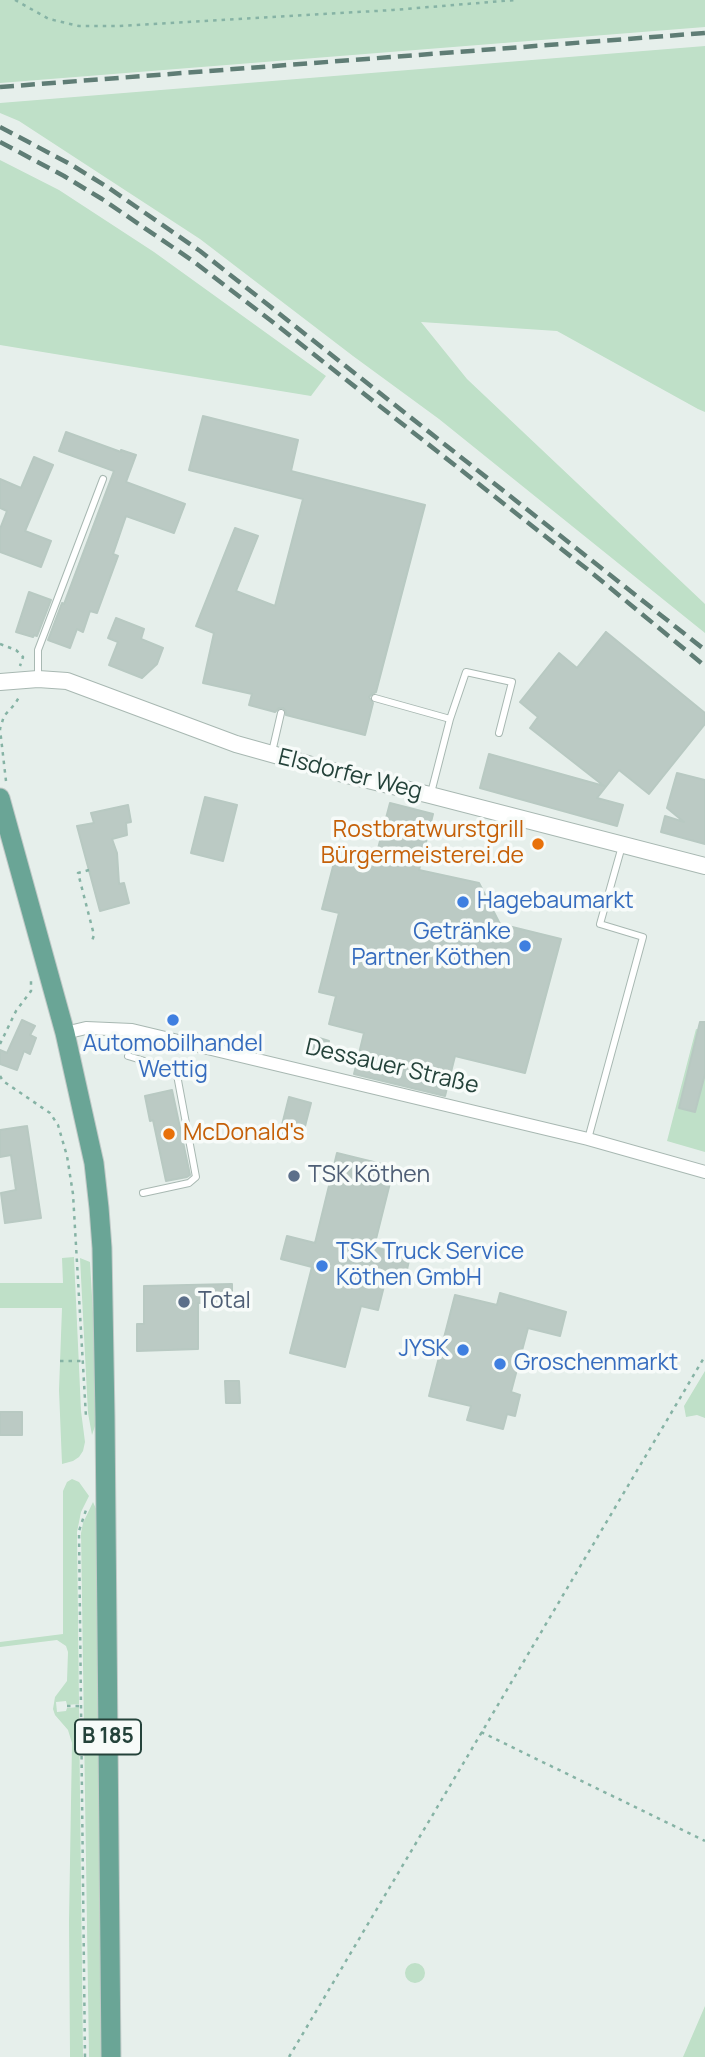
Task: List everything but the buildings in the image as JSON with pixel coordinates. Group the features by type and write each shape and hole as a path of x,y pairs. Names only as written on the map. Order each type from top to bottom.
{"main road":[{"name":"B 185","path":"0,798 65,1034 97,1183 102,1248 96,1421 111,2057"}],"street":[{"name":"Elsdorfer Weg","path":"0,682 38,679 67,681 218,738 272,755 705,866"},
{"name":"Dessauer Straße","path":"65,1034 86,1028 132,1030 588,1139 705,1172"}],"lane":[{"path":"38,679 38,650 103,479"},
{"path":"430,795 450,719 466,672 512,682 499,733"},
{"path":"375,698 450,719"},
{"path":"272,755 281,713"},
{"path":"588,1139 643,937 600,924 622,845"},
{"path":"128,1056 171,1069 177,1074 196,1177 189,1183 143,1193"}],"path":[{"path":"15,0 49,19 79,26 380,11 515,0"},
{"path":"89,870 78,873 94,935 92,941"},
{"path":"0,1044 16,1011 31,991 30,974"},
{"path":"0,1076 3,1081 50,1113 58,1125 67,1156 73,1194 83,1361 96,1421"},
{"path":"289,2057 705,1356"},
{"path":"60,1362 83,1361"},
{"path":"85,2057 79,1531 87,1507"},
{"path":"67,1706 82,1706"},
{"path":"481,1732 705,1841"}],"green space":[{"path":"0,0 705,0 705,27 0,83"},
{"path":"705,46 705,412 557,331 421,322 467,379 705,604 705,633 439,419 200,239 19,121 0,113 0,103"},
{"path":"0,160 59,190 154,252 326,376 311,396 0,345"},
{"path":"696,1029 705,1031 705,1152 667,1141"},
{"path":"74,1257 81,1411 85,1442 79,1457 62,1464 59,1390 62,1308 0,1308 0,1283 63,1283 62,1258"},
{"path":"80,1258 90,1262 96,1365 96,1423 92,1435 88,1413"},
{"path":"705,1371 705,1418 697,1415 686,1417 684,1406"},
{"path":"72,1479 79,1482 89,1496 81,1512 77,1532 79,1704 56,1702 57,1712 79,1707 83,2057 70,2057 72,1743 68,1730 53,1709 55,1697 67,1681 68,1652 66,1646 57,1640 0,1647 0,1642 63,1634 63,1491 67,1482"},
{"path":"93,1502 97,1511 103,2057 89,2057 81,1533"},
{"path":"415,1963 422,1966 425,1973 422,1980 415,1983 408,1980 405,1973 408,1966"},
{"path":"705,2006 705,2057 683,2057"}],"railway":[{"path":"0,87 705,33"},
{"path":"0,127 109,188 200,251 705,650"},
{"path":"0,142 102,199 193,261 592,573 705,666"}],"place":[{"name":"Rostbratwurstgrill Bürgermeisterei.de","path":"538,844"},
{"name":"Hagebaumarkt","path":"463,902"},
{"name":"Getränke Partner Köthen","path":"525,946"},
{"name":"Automobilhandel Wettig","path":"173,1020"},
{"name":"McDonald's","path":"169,1134"},
{"name":"TSK Köthen","path":"294,1176"},
{"name":"TSK Truck Service Köthen GmbH","path":"322,1266"},
{"name":"Total","path":"184,1302"},
{"name":"JYSK","path":"463,1350"},
{"name":"Groschenmarkt","path":"500,1364"}]}
